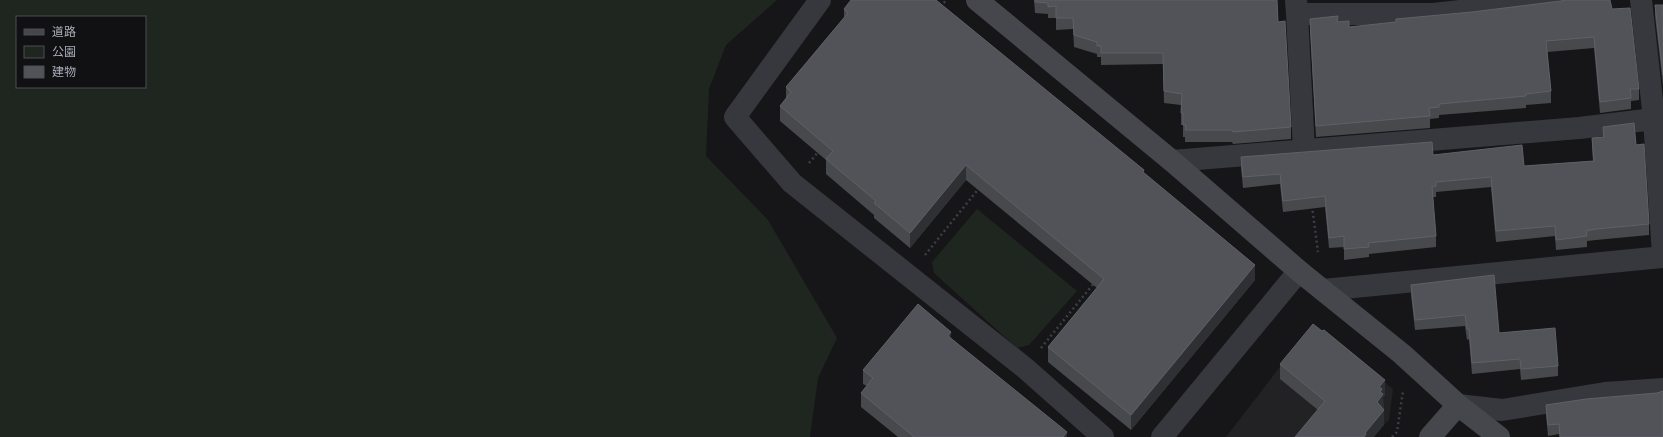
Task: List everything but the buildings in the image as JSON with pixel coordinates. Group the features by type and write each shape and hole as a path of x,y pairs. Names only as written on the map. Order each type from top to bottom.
{"street":[{"path":"820,0 735,118 792,183 1025,368 1103,437"},
{"path":"977,0 1172,161 1299,271 1402,354 1458,405 1499,437"},
{"path":"1304,150 1297,7 1433,14 1559,0"},
{"path":"1641,0 1654,119 1663,254"},
{"path":"1172,161 1579,128 1654,119"},
{"path":"1324,290 1663,257"},
{"path":"1162,437 1299,271"},
{"path":"1458,405 1502,410 1605,393 1663,389"},
{"path":"1430,437 1458,405"}],"path":[{"path":"936,12 946,0"},
{"path":"792,183 823,146"},
{"path":"908,275 984,182"},
{"path":"1311,203 1318,256"},
{"path":"1025,368 1099,277"},
{"path":"1392,437 1396,432 1404,389"}],"shaded area":[{"path":"1313,324 1393,389 1389,420 1372,437 1226,437"}],"green space":[{"path":"0,0 777,0 726,45 709,89 706,156 768,220 837,338 818,378 810,437 0,437"},
{"path":"977,209 1077,291 1029,345 1017,348 934,273 932,262"}]}
